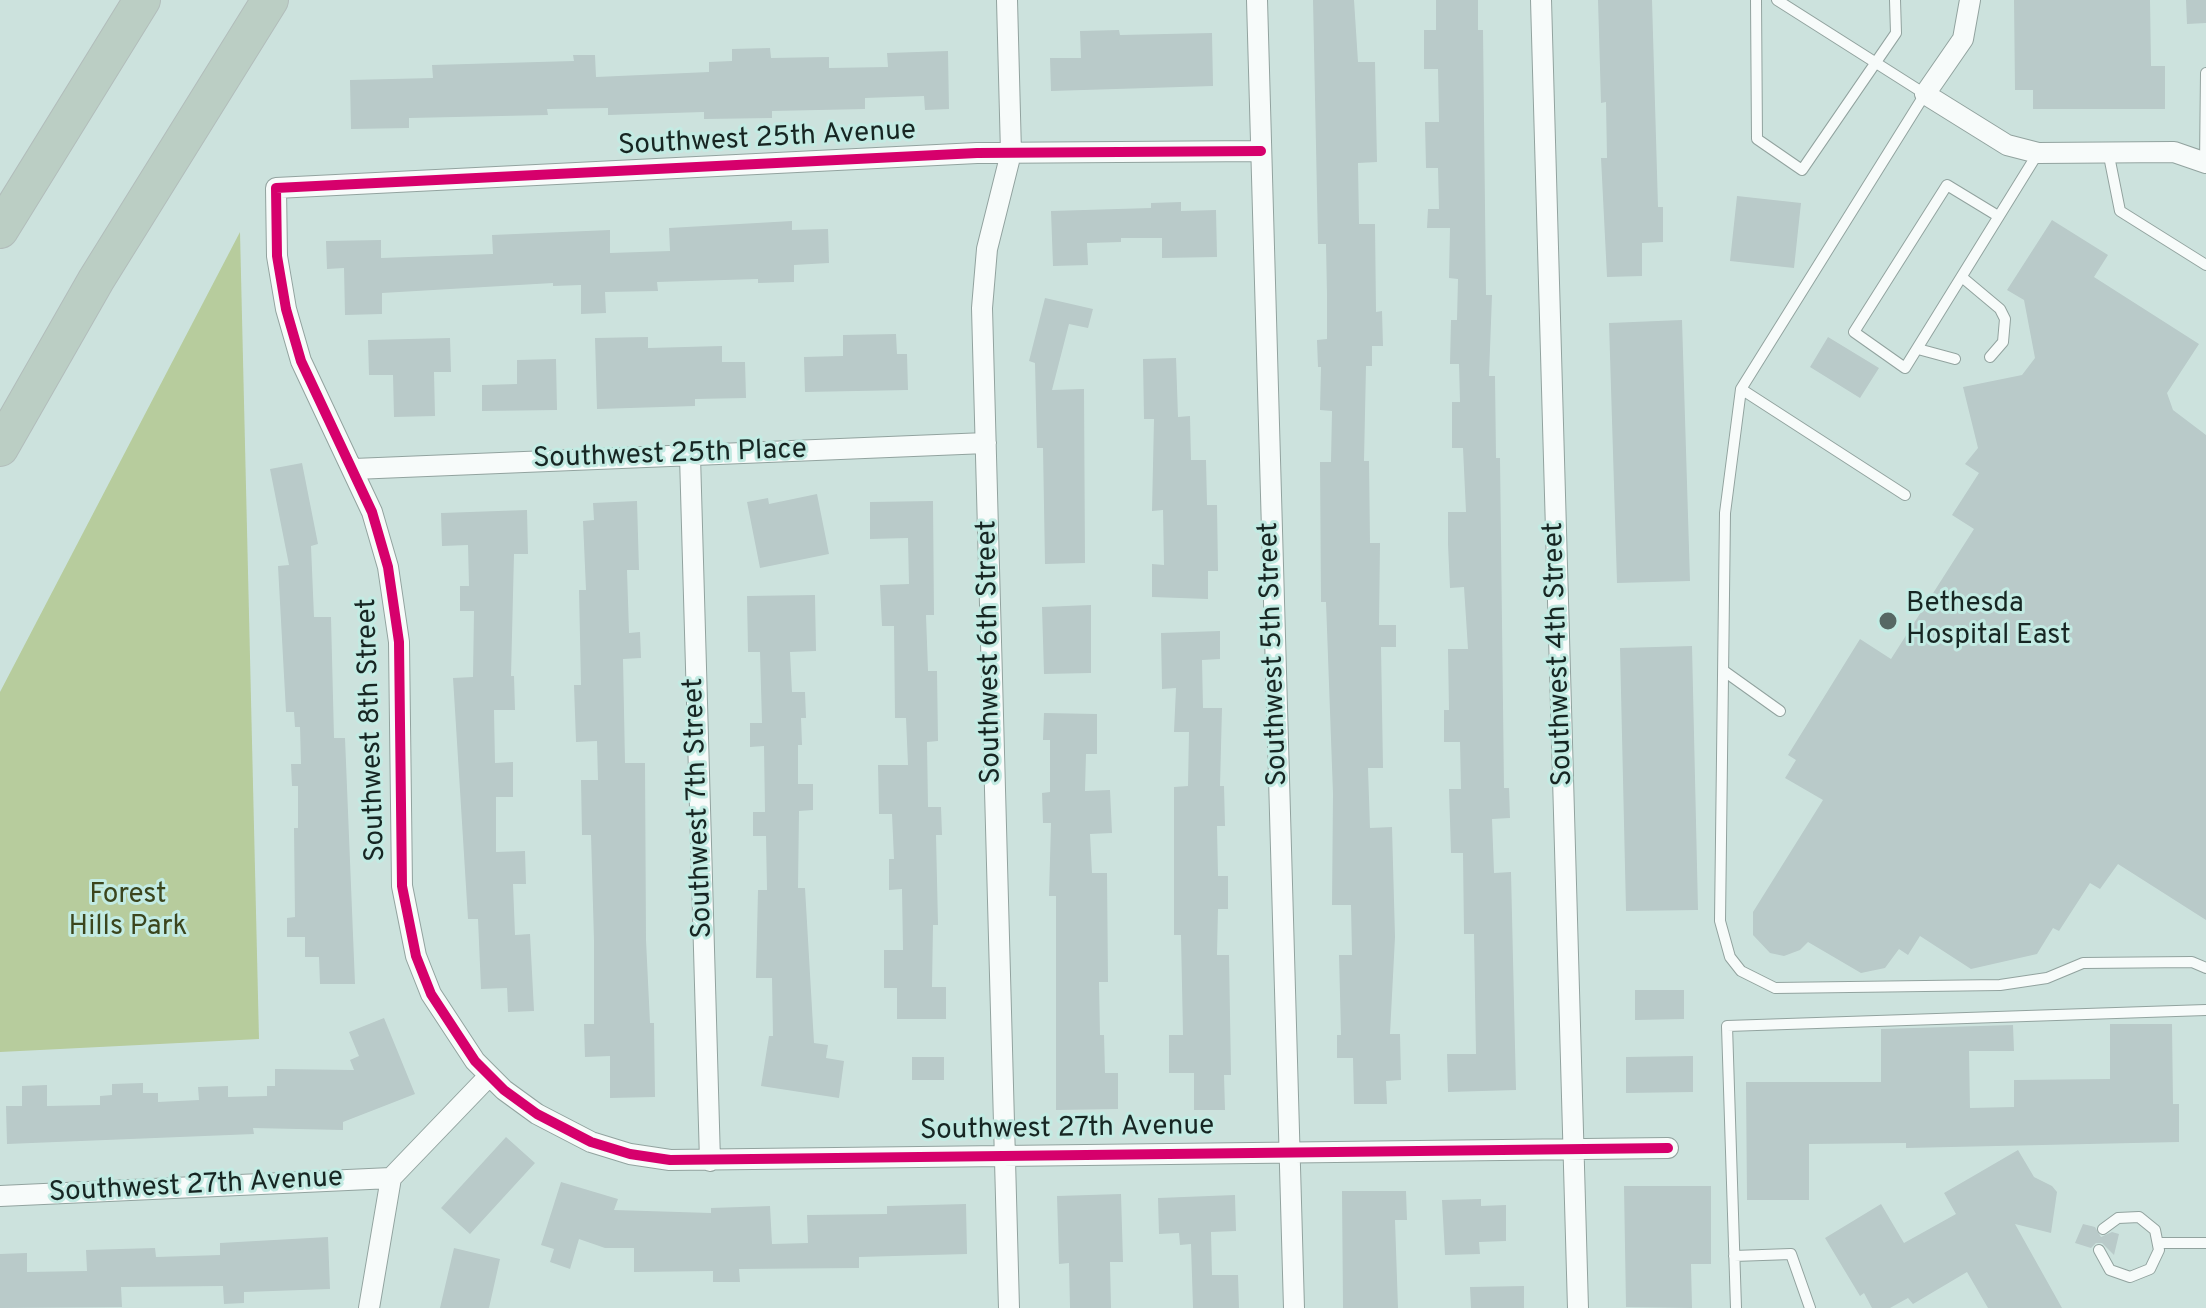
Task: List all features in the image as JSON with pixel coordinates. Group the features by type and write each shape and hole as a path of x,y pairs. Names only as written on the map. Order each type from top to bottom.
{"highway":[{"path":"0,230 142,0"},
{"path":"0,448 96,280 270,0"}],"street":[{"name":"Southwest 6th Street","path":"1007,0 1011,153 987,249 982,308 1009,1308"},
{"name":"Southwest 5th Street","path":"1257,0 1294,1308"},
{"name":"Southwest 4th Street","path":"1541,0 1578,1308"},
{"path":"1970,0 1963,39 1925,94 2007,145 2038,153 2174,152 2205,163"},
{"name":"Southwest 25th Avenue","path":"276,188 1011,153 1261,151"},
{"name":"Southwest 8th Street","path":"276,188 277,256 286,309 311,383 372,512 395,604 406,917 416,956 431,994 451,1029 489,1076"},
{"name":"Southwest 25th Place","path":"354,469 986,443"},
{"name":"Southwest 7th Street","path":"690,456 710,1161"},
{"name":"Southwest 27th Avenue","path":"489,1076 537,1114 581,1138 630,1154 670,1160 1668,1148"},
{"path":"369,1308 391,1178 489,1076"},
{"name":"Southwest 27th Avenue","path":"0,1196 391,1178"}],"lane":[{"path":"1756,0 1757,139 1802,170 1896,33 1895,0"},
{"path":"1777,0 1925,94 1741,389 1725,513 1720,921 1730,957 1757,982 1775,988 2000,985 2047,978 2083,963 2192,962 2206,968"},
{"path":"2205,163 2206,73"},
{"path":"2108,151 2120,211 2206,265"},
{"path":"1998,216 1947,185 1854,332 1905,368 2038,153"},
{"path":"1963,278 2000,309 2005,319 2003,342 1990,357"},
{"path":"1918,349 1955,359"},
{"path":"1741,389 1905,495"},
{"path":"1724,671 1780,711"},
{"path":"1736,1308 1727,1026 2206,1010"},
{"path":"2099,1250 2110,1270 2130,1277 2150,1269 2160,1243 2155,1230 2139,1217 2118,1218 2103,1229"},
{"path":"2160,1243 2206,1243"},
{"path":"1734,1256 1791,1254 1810,1308"}],"green space":[{"name":"Forest Hills Park","path":"240,232 259,1039 0,1052 0,692"}],"building":[{"path":"1313,0 1354,0 1358,62 1375,62 1377,162 1358,163 1359,224 1375,224 1376,312 1382,311 1383,346 1372,346 1372,366 1366,366 1364,461 1369,461 1370,543 1380,543 1379,625 1396,625 1396,647 1381,647 1383,768 1368,768 1370,828 1392,827 1395,937 1390,1034 1400,1034 1401,1080 1386,1081 1387,1104 1354,1104 1353,1058 1337,1058 1337,1035 1341,1035 1339,955 1352,955 1351,905 1332,905 1333,794 1326,602 1321,602 1320,462 1331,462 1332,411 1320,410 1321,367 1318,367 1317,340 1327,339 1327,295 1326,244 1318,244"},
{"path":"1436,0 1478,0 1478,30 1483,30 1486,295 1492,295 1489,376 1495,376 1496,458 1500,458 1504,788 1509,788 1510,818 1492,819 1494,873 1511,872 1516,1090 1448,1092 1447,1054 1476,1054 1474,934 1464,934 1463,853 1451,853 1449,789 1461,789 1460,742 1444,742 1444,710 1449,710 1448,649 1468,649 1464,587 1450,588 1448,544 1448,512 1466,512 1463,448 1452,448 1452,402 1460,402 1459,364 1450,364 1451,320 1457,320 1458,279 1449,278 1450,228 1427,228 1428,209 1439,209 1438,168 1426,168 1425,122 1439,122 1438,69 1424,69 1424,30 1436,30"},
{"path":"1598,0 1652,0 1658,207 1663,207 1663,242 1642,243 1642,276 1607,277 1601,158 1607,158 1606,102 1601,103"},
{"path":"2014,0 2150,0 2151,66 2165,66 2165,109 2033,109 2033,90 2015,90"},
{"path":"2186,0 2206,0 2206,23 2187,24"},
{"path":"1119,30 1120,35 1212,33 1213,86 1051,91 1050,58 1081,58 1080,31"},
{"path":"770,48 771,58 829,57 829,68 888,67 887,53 948,51 949,109 925,110 924,96 865,98 865,109 772,111 772,118 704,119 704,112 608,115 608,108 547,109 548,115 409,118 409,128 351,129 350,80 433,78 432,65 574,61 573,55 595,55 596,77 709,72 709,62 732,61 732,49"},
{"path":"1737,196 1801,203 1794,268 1730,261"},
{"path":"1181,202 1181,211 1216,210 1217,257 1162,258 1162,238 1121,238 1121,242 1087,243 1088,265 1053,266 1051,211 1151,208 1151,203"},
{"path":"2052,220 2108,255 2094,277 2199,344 2167,393 2173,410 2206,435 2206,920 2118,864 2100,889 2090,883 2059,931 2053,928 2037,954 1971,969 1920,936 1908,955 1899,949 1885,968 1861,973 1808,942 1800,950 1784,956 1770,953 1753,935 1753,912 1823,800 1785,778 1796,760 1788,755 1860,639 1891,659 1974,529 1952,515 1979,473 1965,464 1978,448 1963,387 2022,375 2035,358 2024,300 2007,290"},
{"path":"792,221 792,230 828,229 829,263 794,265 794,282 758,283 758,279 657,282 658,291 605,292 606,313 581,314 581,285 553,286 553,283 382,293 382,314 345,315 344,268 327,269 326,241 381,240 381,258 493,254 492,235 610,230 610,253 670,251 669,228"},
{"path":"1045,298 1093,309 1088,328 1069,324 1052,390 1084,389 1085,563 1045,564 1043,448 1037,448 1035,363 1029,361"},
{"path":"1682,320 1690,581 1617,583 1609,323"},
{"path":"896,334 897,354 907,354 908,390 805,392 804,357 843,356 843,335"},
{"path":"648,337 648,348 722,346 722,362 745,362 746,398 695,399 695,406 597,409 595,338"},
{"path":"1828,337 1879,368 1860,398 1810,367"},
{"path":"450,338 451,372 434,372 435,416 394,417 393,375 369,375 368,340"},
{"path":"1176,358 1178,417 1190,416 1191,460 1206,460 1207,505 1217,505 1218,571 1208,571 1208,599 1152,597 1152,564 1164,565 1163,510 1152,511 1154,419 1144,419 1143,359"},
{"path":"556,359 557,410 482,411 482,385 517,384 517,360"},
{"path":"302,463 318,544 311,546 314,617 331,617 334,738 345,738 355,984 320,984 319,957 305,957 305,937 287,937 287,918 295,917 294,828 298,828 298,786 292,786 291,764 301,764 300,727 295,727 294,712 286,712 278,566 289,565 270,469"},
{"path":"817,494 829,554 760,568 747,502 768,498 769,504"},
{"path":"637,501 639,570 627,570 629,633 640,632 641,658 623,659 625,763 645,763 646,940 650,1023 654,1023 655,1097 610,1098 610,1056 585,1057 584,1024 594,1024 594,941 591,835 582,835 581,780 598,780 597,741 576,742 574,685 581,685 579,590 586,590 583,521 594,520 593,503"},
{"path":"933,501 934,615 926,615 928,671 937,671 938,741 927,742 928,807 941,807 942,835 936,835 938,925 933,925 932,987 946,987 946,1019 897,1019 897,988 884,988 884,950 903,950 902,889 889,890 889,859 894,859 892,814 879,814 878,765 908,765 906,718 895,718 894,626 882,626 880,585 909,584 908,538 870,539 870,502"},
{"path":"527,510 528,554 514,554 511,676 514,676 515,710 494,710 495,763 513,762 513,797 496,797 496,852 525,851 526,884 513,884 515,935 530,934 534,1011 508,1012 507,988 481,989 478,919 468,919 453,678 473,677 474,611 460,611 460,586 469,586 468,545 442,546 441,513"},
{"path":"815,595 816,651 790,652 792,692 805,692 806,718 801,718 798,784 813,784 813,810 799,811 798,888 805,888 814,1043 828,1045 826,1058 844,1061 839,1098 761,1086 769,1036 773,1036 772,978 756,978 758,890 767,890 766,836 753,836 753,812 765,812 764,746 750,747 750,723 762,723 760,652 748,652 747,596"},
{"path":"1091,605 1091,673 1044,674 1042,607"},
{"path":"1220,631 1220,659 1202,660 1203,708 1222,708 1220,786 1224,786 1225,826 1217,826 1218,876 1228,876 1228,909 1218,909 1217,955 1229,955 1231,1075 1224,1075 1225,1110 1194,1110 1194,1073 1169,1073 1169,1035 1183,1035 1181,935 1174,935 1174,787 1188,786 1189,732 1174,732 1176,688 1162,689 1161,633"},
{"path":"1692,646 1698,910 1626,911 1620,648"},
{"path":"1044,713 1097,714 1097,754 1086,754 1085,791 1110,790 1112,833 1090,834 1092,873 1107,873 1108,982 1099,982 1100,1035 1104,1035 1105,1073 1118,1073 1118,1109 1056,1110 1056,896 1049,896 1051,823 1043,823 1042,793 1050,792 1050,740 1043,740"},
{"path":"1635,990 1684,990 1684,1019 1635,1020"},
{"path":"384,1018 415,1094 343,1122 343,1130 253,1128 254,1134 7,1144 6,1106 22,1106 22,1086 47,1085 47,1106 100,1105 100,1096 112,1095 112,1084 143,1083 143,1093 158,1093 158,1102 199,1100 198,1087 228,1086 228,1097 267,1096 267,1086 275,1086 275,1069 354,1070 350,1060 359,1056 349,1032"},
{"path":"2110,1024 2172,1024 2173,1104 2179,1104 2179,1142 1906,1148 1906,1143 1809,1144 1809,1200 1747,1200 1746,1082 1881,1082 1881,1029 2013,1025 2014,1051 1969,1051 1970,1108 2014,1107 2014,1080 2110,1079"},
{"path":"1693,1056 1693,1092 1626,1093 1626,1057"},
{"path":"912,1057 944,1057 944,1080 912,1080"},
{"path":"506,1137 535,1163 470,1234 441,1208"},
{"path":"2018,1150 2034,1177 2057,1192 2051,1233 2015,1224 2062,1308 1988,1308 1967,1272 1913,1304 1908,1298 1890,1308 1872,1308 1864,1293 1860,1296 1825,1238 1881,1204 1904,1243 1956,1214 1944,1193"},
{"path":"561,1182 618,1199 614,1210 711,1213 711,1208 770,1206 772,1244 808,1243 807,1215 887,1214 887,1206 966,1204 967,1254 859,1257 859,1268 739,1269 740,1282 713,1282 713,1271 634,1272 634,1248 605,1248 579,1239 570,1269 550,1262 554,1249 541,1245"},
{"path":"1624,1186 1711,1186 1711,1264 1691,1264 1692,1308 1626,1307"},
{"path":"1342,1191 1406,1191 1407,1220 1395,1220 1398,1308 1343,1308"},
{"path":"1121,1194 1123,1262 1110,1262 1111,1308 1070,1308 1069,1263 1059,1264 1057,1196"},
{"path":"1235,1195 1236,1231 1211,1232 1212,1275 1238,1275 1239,1308 1193,1308 1191,1244 1180,1245 1179,1233 1159,1234 1158,1198"},
{"path":"1481,1199 1481,1206 1506,1205 1506,1241 1479,1242 1480,1254 1445,1255 1442,1200"},
{"path":"2083,1224 2095,1227 2101,1237 2112,1232 2119,1234 2114,1255 2102,1243 2096,1243 2091,1248 2075,1243"},
{"path":"328,1237 330,1289 244,1292 244,1303 224,1304 223,1286 121,1287 122,1307 0,1308 0,1254 27,1253 27,1272 87,1271 86,1250 155,1248 156,1257 220,1255 220,1243"},
{"path":"454,1248 500,1259 489,1308 440,1308"},
{"path":"1524,1286 1524,1308 1471,1308 1470,1287"}],"cycle path":[{"path":"1261,151 977,153 276,188 277,256 286,309 301,361 372,512 388,567 399,642 402,886 416,956 431,994 475,1061 504,1090 537,1114 591,1142 630,1154 670,1160 1668,1148"}],"place":[{"name":"Bethesda Hospital East","path":"1888,621"}]}
